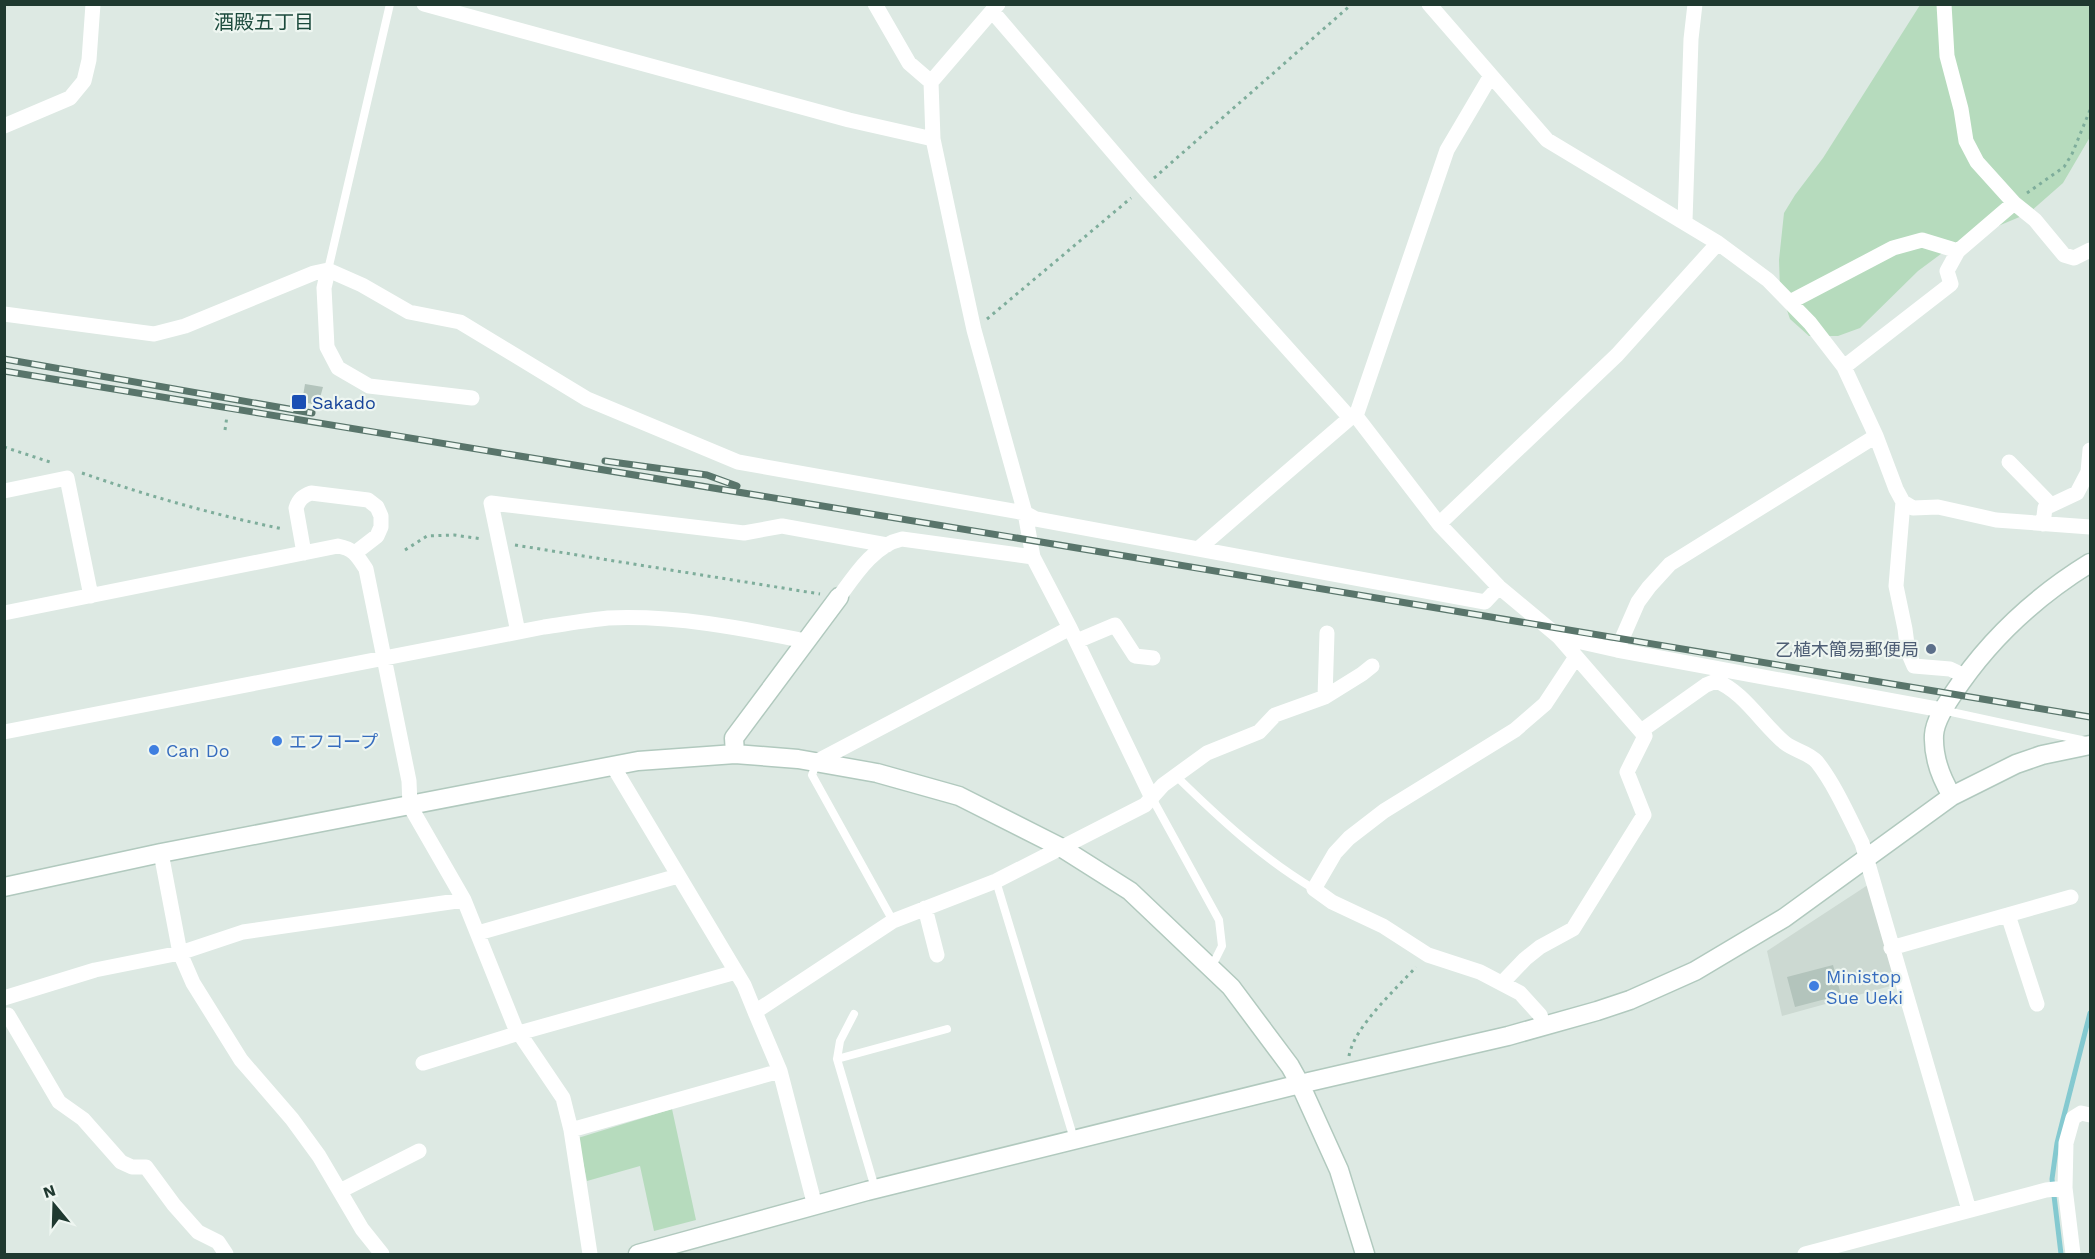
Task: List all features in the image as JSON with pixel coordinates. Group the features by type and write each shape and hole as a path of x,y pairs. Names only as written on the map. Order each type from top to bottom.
{"street":[{"path":"4,126 70,98 84,81 89,60 93,4"},
{"path":"424,4 838,117 933,139"},
{"path":"875,4 909,63 931,82"},
{"path":"1429,4 1547,140 1718,243 1768,280 1810,323 1844,367 1903,502 1913,508 1938,507 1996,520 2091,527"},
{"path":"1685,222 1691,39 1695,4"},
{"path":"1944,4 1947,56 1961,109 1966,141 1977,162 2014,203 2035,220 2064,255 2074,258 2091,250"},
{"path":"1152,798 1074,634 1033,556 1025,513 974,330 933,139 931,82 995,8 1143,187 1353,417 1439,524 1499,587 1560,637 1646,736 1627,772 1644,815 1573,928 1540,946 1502,983"},
{"path":"1197,549 1353,417 1448,150 1490,76"},
{"path":"1844,367 1951,284 1947,271 1958,251 2014,203"},
{"path":"1790,303 1893,248 1912,242 1922,240 1958,251"},
{"path":"1439,524 1617,355 1718,243"},
{"path":"4,314 154,334 185,326 314,273 328,270 362,285 409,312 460,322 587,399 738,462 1025,513 1036,519 1485,602 1499,587"},
{"path":"328,270 324,288 327,347 338,368 369,386 472,398"},
{"path":"1617,650 1638,602 1671,564 1876,436"},
{"path":"2043,524 2045,508 2077,493 2088,472 2091,450"},
{"path":"2009,462 2050,505"},
{"path":"4,491 67,478 91,596"},
{"path":"304,553 296,508 298,501 311,493 368,500 377,507 381,516 381,527 377,536 355,554"},
{"path":"1903,502 1896,586 1908,652 1914,666 1950,669 1965,676"},
{"path":"518,632 491,503 744,533 782,526 887,545"},
{"path":"735,754 734,738 866,562 892,541 902,539 1033,556"},
{"path":"4,613 338,546 350,548 366,569 410,781 410,806 464,900 519,1033 562,1098 571,1130 590,1254"},
{"path":"1952,796 1941,777 1935,749 1934,734 1942,710 1965,676 1999,635 2030,605 2091,562"},
{"path":"4,732 518,632 608,618 667,619 730,626 806,641"},
{"path":"816,762 1074,634 1115,625 1135,656 1153,658"},
{"path":"1325,697 1327,633"},
{"path":"1560,637 1720,676 1942,710"},
{"path":"1544,1026 1540,1016 1520,993 1480,972 1428,955 1383,926 1332,902 1314,889 1335,853 1349,838 1384,812 1515,730 1549,699 1576,657"},
{"path":"755,1012 893,921 996,881 1145,806 1162,785 1207,753 1259,732 1275,715 1325,697 1372,666"},
{"path":"1641,731 1706,685 1716,681 1720,676"},
{"path":"1720,676 1786,744 1806,753 1816,761 1862,843 1969,1210"},
{"path":"638,1254 875,1190 1544,1026 1630,1000 1695,971 1784,918 1952,796 2016,764 2042,755 2091,744"},
{"path":"4,887 161,853 638,761 735,754 816,762 877,773 958,796 1062,848 1130,891 1231,987 1290,1066 1300,1084 1339,1170 1365,1254"},
{"path":"613,766 744,985 780,1071 815,1206"},
{"path":"161,853 180,953 193,983 241,1060 292,1119 340,1191 362,1229 382,1254"},
{"path":"478,933 678,876"},
{"path":"1892,948 2071,897"},
{"path":"226,1254 218,1242 198,1233 146,1167 132,1167 121,1162 83,1119 59,1102 6,1017 5,995 95,970 180,953 243,932 464,900"},
{"path":"925,909 937,955"},
{"path":"2008,915 2037,1004"},
{"path":"423,1063 519,1033 736,972"},
{"path":"571,1130 780,1071"},
{"path":"2073,1254 2065,1188 2066,1143 2073,1118 2081,1113 2091,1115"},
{"path":"340,1191 419,1151"},
{"path":"1805,1254 2046,1190 2065,1188"}],"lane":[{"path":"328,270 390,4"},
{"path":"1942,710 2091,744"},
{"path":"816,762 812,775 893,921"},
{"path":"1175,775 1246,842 1314,889"},
{"path":"1152,798 1219,920 1222,946 1211,968"},
{"path":"996,881 1075,1140"},
{"path":"854,1014 840,1041 837,1059 875,1190"},
{"path":"837,1059 947,1029"}],"path":[{"path":"974,330 1143,187 1352,4"},
{"path":"2014,203 2064,167 2091,111"},
{"path":"225,430 227,416"},
{"path":"4,447 58,465"},
{"path":"79,472 132,490 240,520 300,532"},
{"path":"405,550 427,536 454,535 489,540"},
{"path":"512,544 839,597"},
{"path":"1352,1073 1348,1054 1359,1031 1373,1012 1428,955"}],"shaded area":[{"path":"1877,879 1905,982 1782,1016 1767,951"}],"green space":[{"path":"1920,5 2090,5 2090,137 2063,183 2029,213 1953,245 1918,271 1860,328 1838,336 1809,336 1790,319 1780,290 1779,260 1784,213 1823,158"},
{"path":"672,1109 696,1220 654,1231 640,1166 587,1181 578,1138"}],"building":[{"path":"305,384 323,387 318,405 302,402"},
{"name":"Ministop Sue Ueki","path":"1833,965 1841,995 1795,1007 1787,977"}],"waterway":[{"path":"2061,1254 2052,1179 2057,1143 2090,1013"}],"railway":[{"path":"4,359 312,413"},
{"path":"4,371 2090,717"},
{"path":"605,461 707,475 737,486"}],"place":[{"name":"Sakado","path":"299,402"},
{"name":"乙植木簡易郵便局","path":"1931,649"},
{"name":"エフコープ","path":"277,741"},
{"name":"Can Do","path":"154,750"},
{"name":"Ministop Sue Ueki","path":"1814,986"}],"district":[{"name":"酒殿五丁目","path":"264,22"}]}
